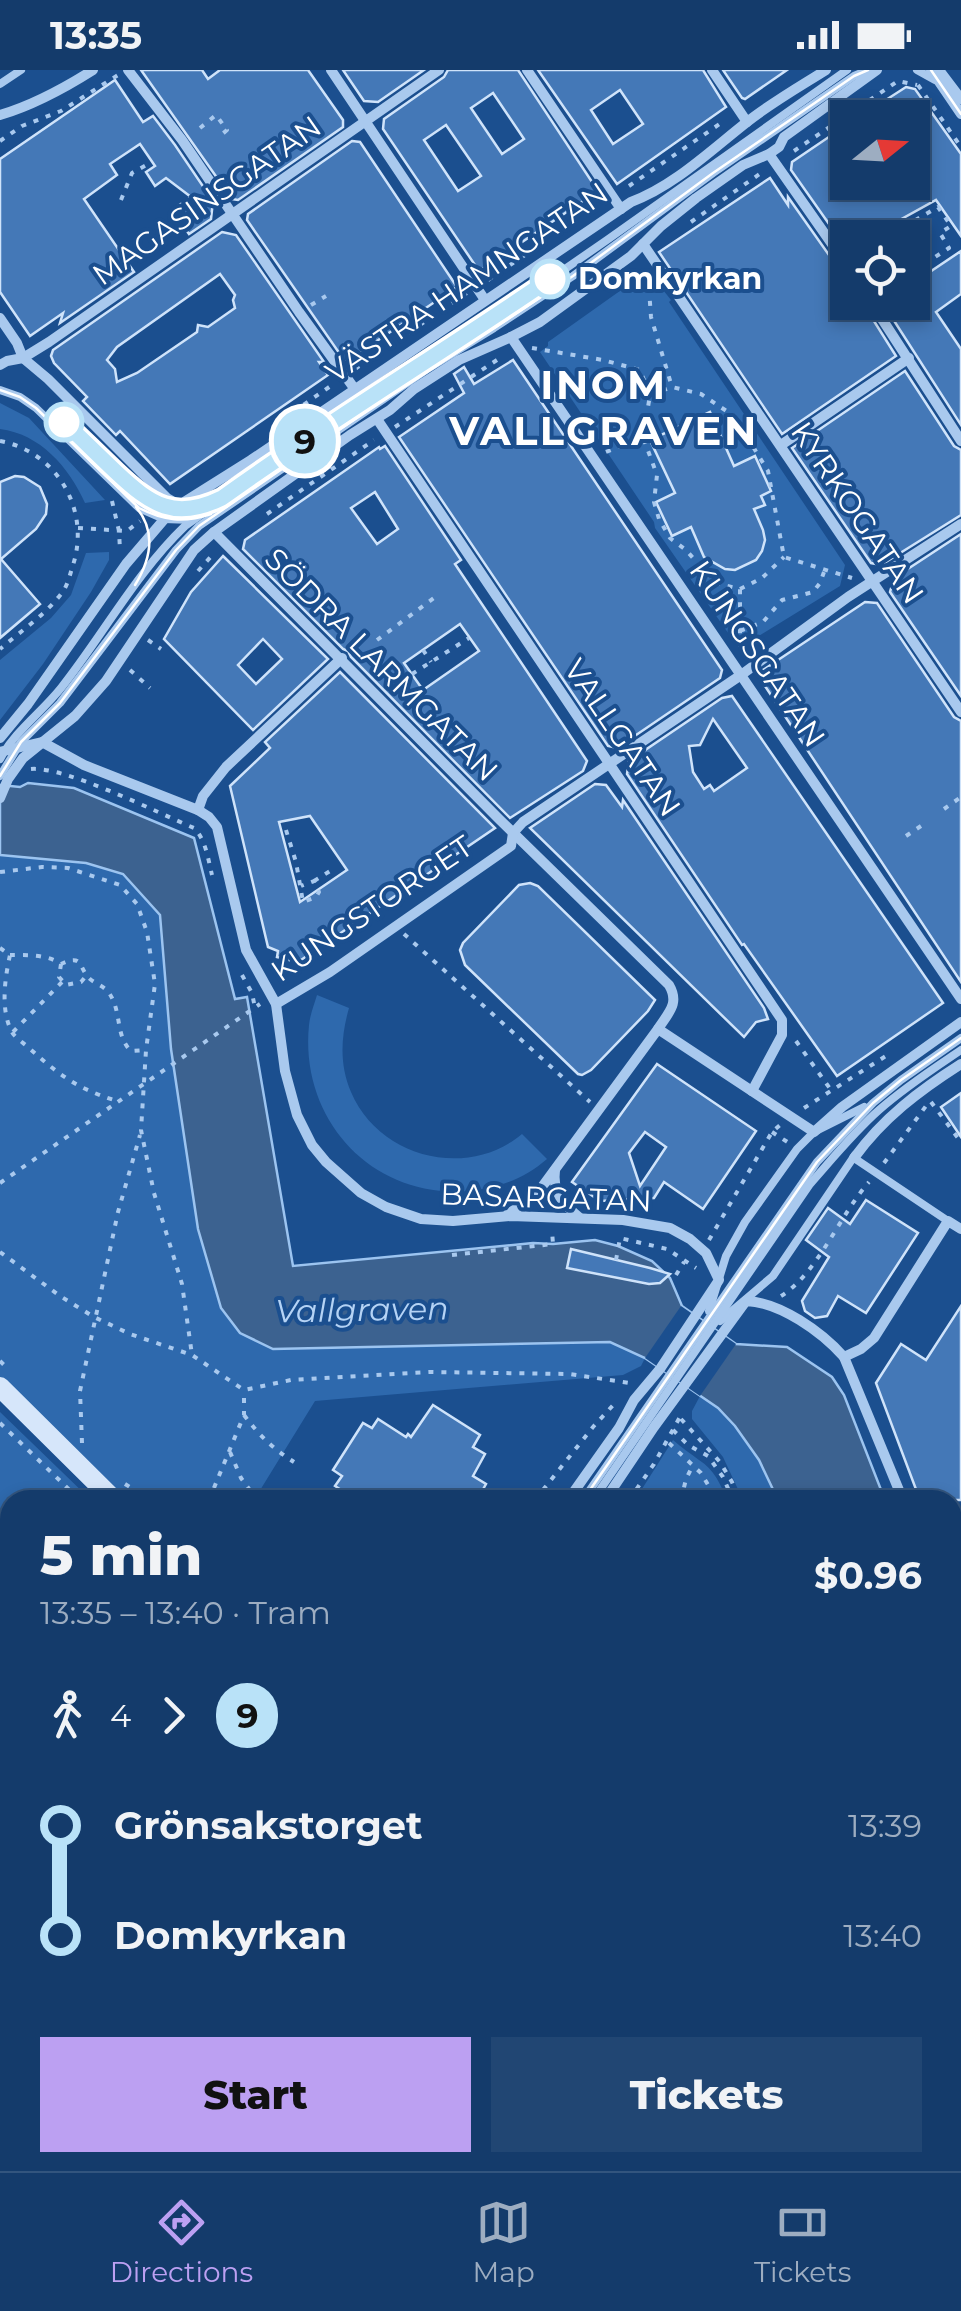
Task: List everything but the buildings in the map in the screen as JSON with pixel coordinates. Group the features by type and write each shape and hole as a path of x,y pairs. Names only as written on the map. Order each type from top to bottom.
{"main road":[{"path":"0,1387 104,1490"}],"street":[{"path":"0,115 57,92 92,70"},
{"path":"127,70 182,140 354,388"},
{"path":"331,70 485,300"},
{"name":"MAGASINSGATAN","path":"0,365 23,358 439,70"},
{"path":"527,70 621,209"},
{"path":"712,70 748,122"},
{"name":"VÄSTRA HAMNGATAN","path":"0,738 126,564 179,505 630,202 647,196 826,70"},
{"name":"VÄSTRA HAMNGATAN","path":"0,798 4,778 75,716 106,680 194,550 214,532 459,360 514,342 646,247 661,226 696,198 743,165 773,158 784,138 877,70"},
{"path":"937,70 944,90 961,114"},
{"path":"937,70 961,100"},
{"path":"773,158 830,242"},
{"name":"KYRKOGATAN","path":"646,247 961,712"},
{"path":"0,318 23,358 167,498 179,505"},
{"path":"884,320 961,441"},
{"name":"KUNGSGATAN","path":"514,342 961,999"},
{"path":"781,445 909,358"},
{"name":"VALLGATAN","path":"376,419 782,1020"},
{"path":"513,832 961,524"},
{"name":"SÖDRA LARMGATAN","path":"214,532 513,832"},
{"path":"1,754 42,742 120,780 198,810 203,796 226,766 342,658"},
{"name":"BASARGATAN","path":"198,810 216,827 246,950 276,1004 297,1114 312,1145 326,1162 361,1192 386,1207 421,1219 454,1222 502,1216 580,1218 645,1222 670,1228 706,1253 719,1280"},
{"name":"KUNGSTORGET","path":"276,1004 330,972 510,846 513,832"},
{"name":"KUNGSTORGET","path":"502,1216 530,1198 555,1169 675,1002 669,985 513,832"},
{"path":"752,1091 782,1035 782,1020"},
{"path":"658,1030 814,1132 842,1107 961,1022"},
{"path":"854,1158 903,1104 961,1064"},
{"path":"555,1169 556,1192 580,1218"},
{"path":"844,1357 874,1338 948,1221 961,1228"},
{"path":"575,1490 629,1408 673,1377 709,1325 719,1280"},
{"path":"611,1490 651,1424 673,1377 709,1325 746,1300 768,1303 788,1314 844,1357 899,1490"}],"lane":[{"path":"0,84 21,70"},
{"path":"1,754 62,686 169,541 192,520 363,401 607,240 848,70"},
{"path":"0,390 28,402 139,508 164,519 192,520 212,514 573,276 714,173 868,70"},
{"path":"917,70 944,90"},
{"path":"4,778 17,748 68,693 176,550 228,504"},
{"path":"709,1325 810,1170 900,1080 961,1038"},
{"path":"719,1280 726,1256 745,1222 797,1149 814,1132 875,1107 961,1050"},
{"path":"746,1300 773,1276 854,1158 875,1107"},
{"path":"709,1325 836,1146"},
{"path":"854,1158 948,1221"},
{"path":"590,1490 673,1377"},
{"path":"601,1490 651,1424"}],"path":[{"path":"0,141 22,126 61,111 127,70"},
{"path":"681,229 773,158 898,81 918,85 961,147"},
{"path":"614,196 740,110"},
{"path":"200,128 216,115 227,130 220,136"},
{"path":"121,200 132,173 152,162"},
{"path":"916,220 938,207 950,226 940,233 949,248 930,260"},
{"path":"646,247 651,317 672,387"},
{"path":"345,376 476,287"},
{"path":"256,520 514,342 640,370 650,395 643,437 657,475 656,520 715,583 740,589 762,578 784,557"},
{"path":"650,395 672,387 701,394 734,416 766,472 784,557"},
{"path":"719,406 728,402"},
{"path":"606,452 643,437"},
{"path":"0,441 33,453 57,474 72,500 78,528 76,559 65,588 45,611 0,649"},
{"path":"766,472 781,466"},
{"path":"110,496 119,531 119,558"},
{"path":"78,528 127,531"},
{"path":"196,575 224,543"},
{"path":"784,557 844,576"},
{"path":"740,631 763,622 782,600 812,592 825,570"},
{"path":"740,589 740,645"},
{"path":"377,640 404,624 438,595"},
{"path":"412,674 469,638"},
{"path":"148,640 160,650"},
{"path":"423,650 431,662"},
{"path":"126,667 150,688"},
{"path":"40,768 57,750"},
{"path":"22,772 40,768 77,779 194,828 204,845 214,884"},
{"path":"944,809 961,797"},
{"path":"906,836 924,824"},
{"path":"286,830 305,904 319,892 314,881"},
{"path":"0,872 68,868 120,885 136,904 147,932 155,984 141,1130 118,1212 80,1390 82,1443"},
{"path":"301,886 335,868"},
{"path":"396,926 599,1110"},
{"path":"326,942 333,953"},
{"path":"0,948 10,956 35,956 61,964"},
{"path":"10,956 4,982 5,1010 12,1033 60,1074 86,1091 116,1101"},
{"path":"61,964 71,960 82,964 86,976 107,990 118,1009 123,1043 132,1051 146,1050"},
{"path":"0,1182 254,1008 252,993 235,961"},
{"path":"61,964 59,977 66,986 75,985 86,976"},
{"path":"12,1033 62,982"},
{"path":"782,1020 842,1107"},
{"path":"768,1303 798,1284 856,1196 930,1101 961,1142"},
{"path":"141,1130 154,1194 182,1284 192,1355"},
{"path":"452,1255 553,1244 552,1235"},
{"path":"616,1260 620,1238 667,1250 703,1275"},
{"path":"0,1252 94,1317 192,1355 244,1390 291,1380 428,1372 570,1374 633,1383"},
{"path":"676,1275 685,1260"},
{"path":"213,1490 244,1415 244,1390"},
{"path":"544,1490 620,1398"},
{"path":"244,1415 275,1450 294,1462"},
{"path":"636,1490 681,1420 706,1444 734,1490"},
{"path":"0,1423 69,1490"},
{"path":"674,1431 708,1456 731,1490"},
{"path":"668,1442 712,1490"},
{"path":"230,1452 250,1490"},
{"path":"684,1490 693,1465"}],"shaded area":[{"path":"648,271 845,565 840,586 749,642 733,640 540,352 548,342"},
{"path":"0,403 29,418 105,500 85,503 52,454 28,438 0,429"},
{"path":"109,552 109,560 91,592 0,720 0,660 51,618 71,595 86,553"},
{"path":"0,855 86,863 123,874 161,915 171,1049 198,1229 221,1308 273,1349 610,1342 645,1358 641,1366 623,1375 315,1401 260,1490 117,1490 0,1379"},
{"path":"317,995 349,1008 342,1050 344,1071 364,1115 382,1133 426,1155 451,1158 476,1156 500,1148 522,1134 547,1159 514,1180 477,1190 441,1191 408,1184 378,1170 352,1150 317,1095 309,1061 309,1025"},
{"path":"700,1396 726,1417 747,1442 773,1490 738,1490 723,1457 692,1419"},
{"path":"0,1412 81,1490 0,1490"},
{"path":"673,1440 709,1468 722,1490 641,1490"}],"water":[{"name":"Vallgraven","path":"28,783 74,788 194,838 235,999 247,997 293,1266 533,1243 595,1240 618,1246 652,1261 670,1278 682,1306 736,1344 787,1347 832,1377 844,1395 881,1490 773,1490 759,1460 718,1408 645,1358 610,1342 273,1349 240,1333 221,1308 198,1229 171,1049 160,915 123,874 86,863 0,855 0,785 20,787"}],"pier":[{"path":"681,1306 736,1344 700,1396 645,1358"}],"tram line":[{"path":"0,776 21,742 60,703 176,550 199,526 429,368 573,276 713,173 868,70"},
{"path":"931,70 961,114"},
{"name":"9","path":"64,422 148,500 173,509 203,506 222,498 550,279"},
{"path":"0,390 36,408 139,508 174,519 211,514"},
{"path":"135,585 149,546 147,526 136,507"},
{"path":"590,1490 817,1162 873,1103 961,1038"}],"place":[{"name":"Domkyrkan","path":"550,279"}],"district":[{"name":"INOM VALLGRAVEN","path":"604,408"}]}
